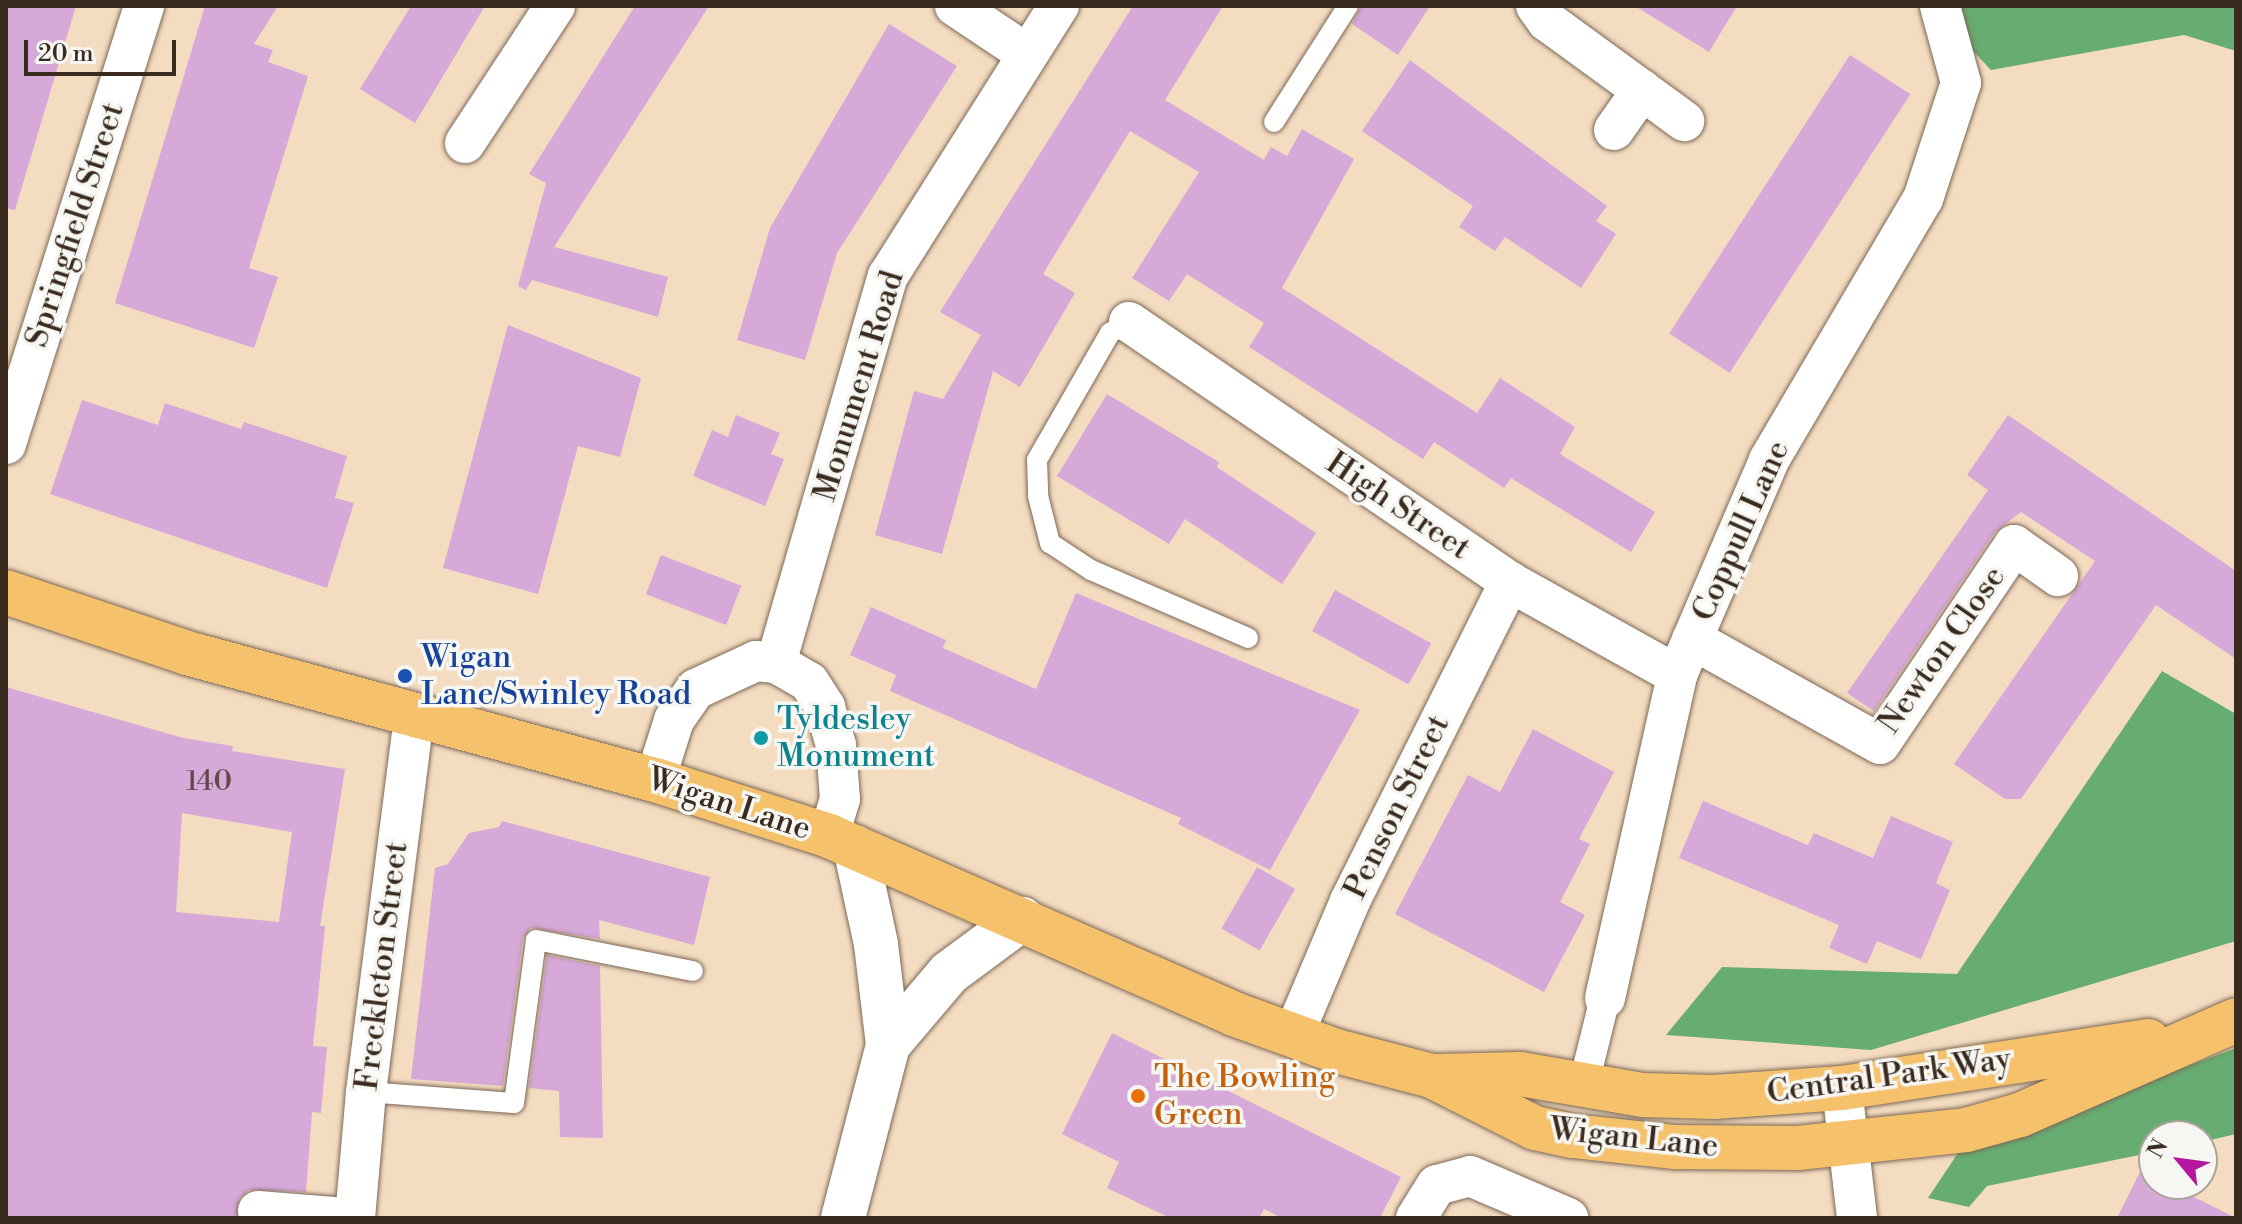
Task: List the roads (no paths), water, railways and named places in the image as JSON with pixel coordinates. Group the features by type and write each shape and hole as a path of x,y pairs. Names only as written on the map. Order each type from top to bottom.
{"highway":[{"name":"Wigan Lane","path":"6,592 187,653 655,780 842,842 1022,919 1188,996 1293,1036 1432,1076 1535,1128 1573,1136 1675,1147 1850,1145"},
{"name":"Central Park Way","path":"1850,1145 1966,1130 2020,1115 2194,1035 2236,1020"},
{"name":"Central Park Way","path":"1583,1087 1714,1097 1842,1088 2194,1035"},
{"name":"Wigan Lane","path":"1432,1076 1520,1074 1583,1087"}],"street":[{"name":"Springfield Street","path":"6,444 144,6"},
{"path":"465,143 555,6"},
{"path":"955,6 1027,54"},
{"name":"Monument Road","path":"776,663 888,276 1059,6"},
{"path":"1536,6 1547,21 1684,121"},
{"name":"Coppull Lane","path":"1583,1087 1677,675 1769,460 1923,199 1961,83 1940,6"},
{"path":"1614,130 1642,90"},
{"name":"High Street","path":"1129,322 1510,582 1677,675"},
{"name":"Newton Close","path":"1692,639 1880,744 2014,545 2058,576"},
{"name":"Penson Street","path":"1293,1036 1350,901 1510,582"},
{"path":"655,780 674,720 696,689 756,661 776,663 809,682 825,707 836,745 842,842 876,944 888,1045 843,1218"},
{"name":"Freckleton Street","path":"355,1218 366,1092 414,715"},
{"path":"888,1045 949,973 1022,919"},
{"path":"1842,1088 1857,1218"},
{"path":"1416,1218 1437,1185 1470,1176 1568,1218"},
{"path":"258,1211 346,1218"}],"lane":[{"path":"1274,122 1348,6"},
{"path":"1129,322 1110,333 1037,460 1038,496 1050,543 1091,570 1248,638"},
{"path":"366,1092 514,1103 536,940 693,971"}],"place":[{"name":"Wigan Lane/Swinley Road","path":"405,676"},
{"name":"Tyldesley Monument","path":"761,738"},
{"name":"The Bowling Green","path":"1138,1096"}]}
